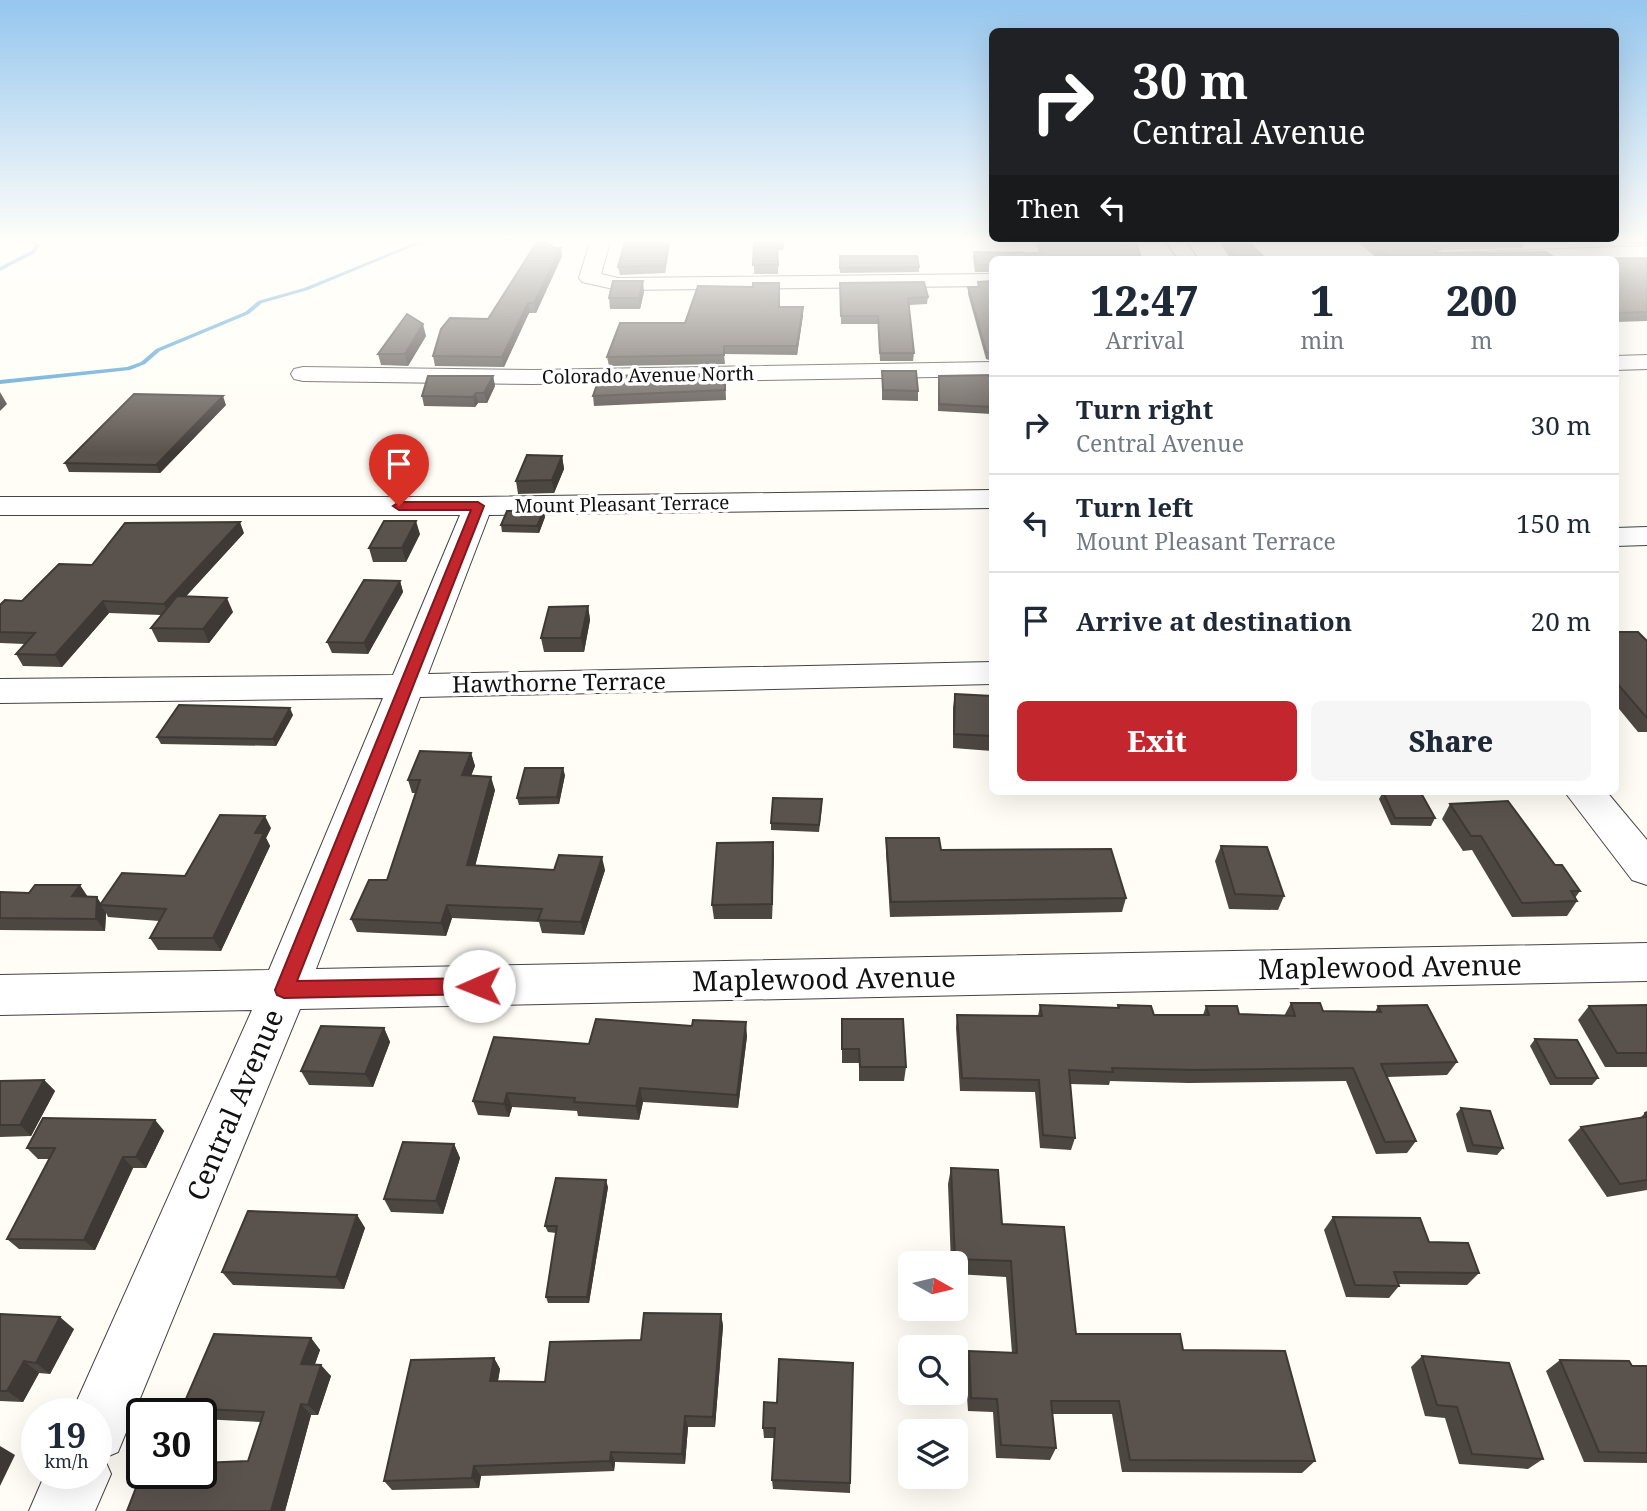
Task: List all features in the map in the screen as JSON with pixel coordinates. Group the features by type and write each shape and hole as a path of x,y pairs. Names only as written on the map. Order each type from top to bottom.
{"street":[{"path":"1619,363 1647,362"},
{"name":"Colorado Avenue North","path":"303,374 533,377 989,369"},
{"name":"Mount Pleasant Terrace","path":"0,506 478,506 989,499"},
{"name":"Central Avenue","path":"110,1398 284,990 478,506"},
{"path":"1619,537 1647,536"},
{"name":"Hawthorne Terrace","path":"0,691 407,686 989,673"},
{"path":"1587,795 1647,869"},
{"name":"Maplewood Avenue","path":"0,995 1647,962"},
{"path":"62,1511 72,1489"}],"building":[{"path":"492,313 523,313 502,357 433,356 441,329 450,318 488,319"},
{"path":"689,313 802,313 797,346 724,346 724,355 607,357 620,323 685,323"},
{"path":"841,313 910,313 914,353 880,353 878,316 841,316"},
{"path":"975,313 989,313 989,353 986,352"},
{"path":"407,314 423,324 405,354 378,354"},
{"path":"882,371 916,371 918,391 883,390"},
{"path":"725,374 725,390 593,396 600,376"},
{"path":"989,375 989,407 939,404 939,376"},
{"path":"428,376 493,376 484,393 476,393 473,397 422,396"},
{"path":"134,394 223,396 156,465 65,463"},
{"path":"527,455 562,456 552,480 516,481"},
{"path":"544,510 537,526 501,525 507,511"},
{"path":"384,521 416,521 402,548 369,548"},
{"path":"240,522 164,604 103,601 55,655 16,654 35,633 0,632 0,605 5,600 22,601 59,564 92,565 125,523"},
{"path":"364,580 400,581 364,643 327,642"},
{"path":"177,596 227,598 203,629 151,628"},
{"path":"588,606 581,638 541,638 549,607"},
{"path":"1619,632 1638,632 1647,641 1647,718 1619,686"},
{"path":"955,694 989,696 989,736 954,734"},
{"path":"179,705 290,708 273,739 157,737"},
{"path":"420,751 471,753 462,775 491,777 467,865 554,870 559,855 602,857 581,922 538,920 542,909 447,905 441,923 351,919 369,880 387,880 420,780 408,780"},
{"path":"525,768 563,768 557,797 517,798"},
{"path":"1384,795 1422,795 1435,818 1395,818"},
{"path":"773,798 822,799 819,825 771,823"},
{"path":"1508,801 1555,865 1562,865 1580,891 1571,891 1577,901 1522,903 1481,836 1471,836 1450,804"},
{"path":"220,815 265,816 255,833 264,833 213,938 150,938 166,909 100,905 122,873 185,876"},
{"path":"886,838 939,838 941,850 1111,849 1126,898 891,902"},
{"path":"773,842 772,904 712,905 717,843"},
{"path":"1221,846 1267,847 1284,896 1235,894"},
{"path":"35,885 80,885 72,896 97,897 96,919 0,918 0,892 29,893"},
{"path":"1291,1003 1320,1003 1323,1011 1381,1012 1378,1006 1427,1005 1457,1062 1381,1064 1416,1141 1385,1142 1353,1068 1112,1068 1113,1072 1069,1070 1075,1138 1043,1135 1039,1080 962,1078 957,1015 1042,1016 1040,1005 1119,1008 1118,1005 1151,1006 1154,1015 1209,1015 1206,1006 1237,1006 1239,1014 1295,1016"},
{"path":"1647,1005 1647,1053 1617,1053 1589,1006"},
{"path":"596,1019 692,1026 693,1020 746,1022 737,1095 640,1088 636,1106 574,1102 575,1098 507,1093 504,1104 473,1101 494,1037 589,1044"},
{"path":"842,1019 903,1019 906,1067 860,1067 859,1049 842,1049"},
{"path":"321,1026 384,1028 365,1074 301,1071"},
{"path":"1535,1039 1577,1040 1598,1078 1556,1078"},
{"path":"44,1080 20,1125 0,1125 0,1081"},
{"path":"1461,1108 1490,1111 1503,1148 1473,1145"},
{"path":"1647,1112 1647,1180 1620,1184 1581,1127 1646,1117"},
{"path":"43,1118 155,1120 136,1157 123,1157 84,1240 7,1239 55,1148 27,1148"},
{"path":"403,1142 454,1144 436,1201 384,1199"},
{"path":"951,1168 998,1170 1002,1224 1064,1227 1076,1334 1180,1334 1183,1350 1285,1351 1315,1461 1130,1460 1119,1401 1051,1401 1056,1448 1001,1445 997,1399 971,1398 969,1351 1017,1353 1011,1261 968,1259 968,1251 955,1251"},
{"path":"556,1178 606,1180 587,1297 546,1297 557,1226 545,1226"},
{"path":"248,1211 357,1215 336,1277 222,1272"},
{"path":"1333,1217 1420,1218 1429,1242 1468,1243 1479,1273 1394,1272 1399,1286 1355,1285"},
{"path":"644,1313 721,1314 713,1417 685,1416 682,1454 611,1452 610,1461 474,1466 472,1478 384,1481 411,1360 494,1358 490,1381 545,1382 550,1342 641,1340"},
{"path":"0,1314 60,1317 36,1363 24,1361 7,1391 0,1391"},
{"path":"214,1334 311,1338 301,1364 321,1365 308,1405 301,1404 271,1511 127,1511 135,1489 217,1489 217,1462 248,1461 264,1412 217,1410 217,1398 186,1398"},
{"path":"1422,1356 1509,1363 1543,1459 1472,1454 1457,1407 1437,1405"},
{"path":"779,1359 853,1363 850,1483 772,1480 775,1428 763,1428 764,1402 777,1403"},
{"path":"1560,1360 1629,1361 1632,1366 1647,1366 1647,1453 1599,1452"}],"waterway":[{"path":"0,382 128,369 143,363 158,350 248,313"}],"route":[{"path":"399,506 478,506 284,990 479,986"}]}
